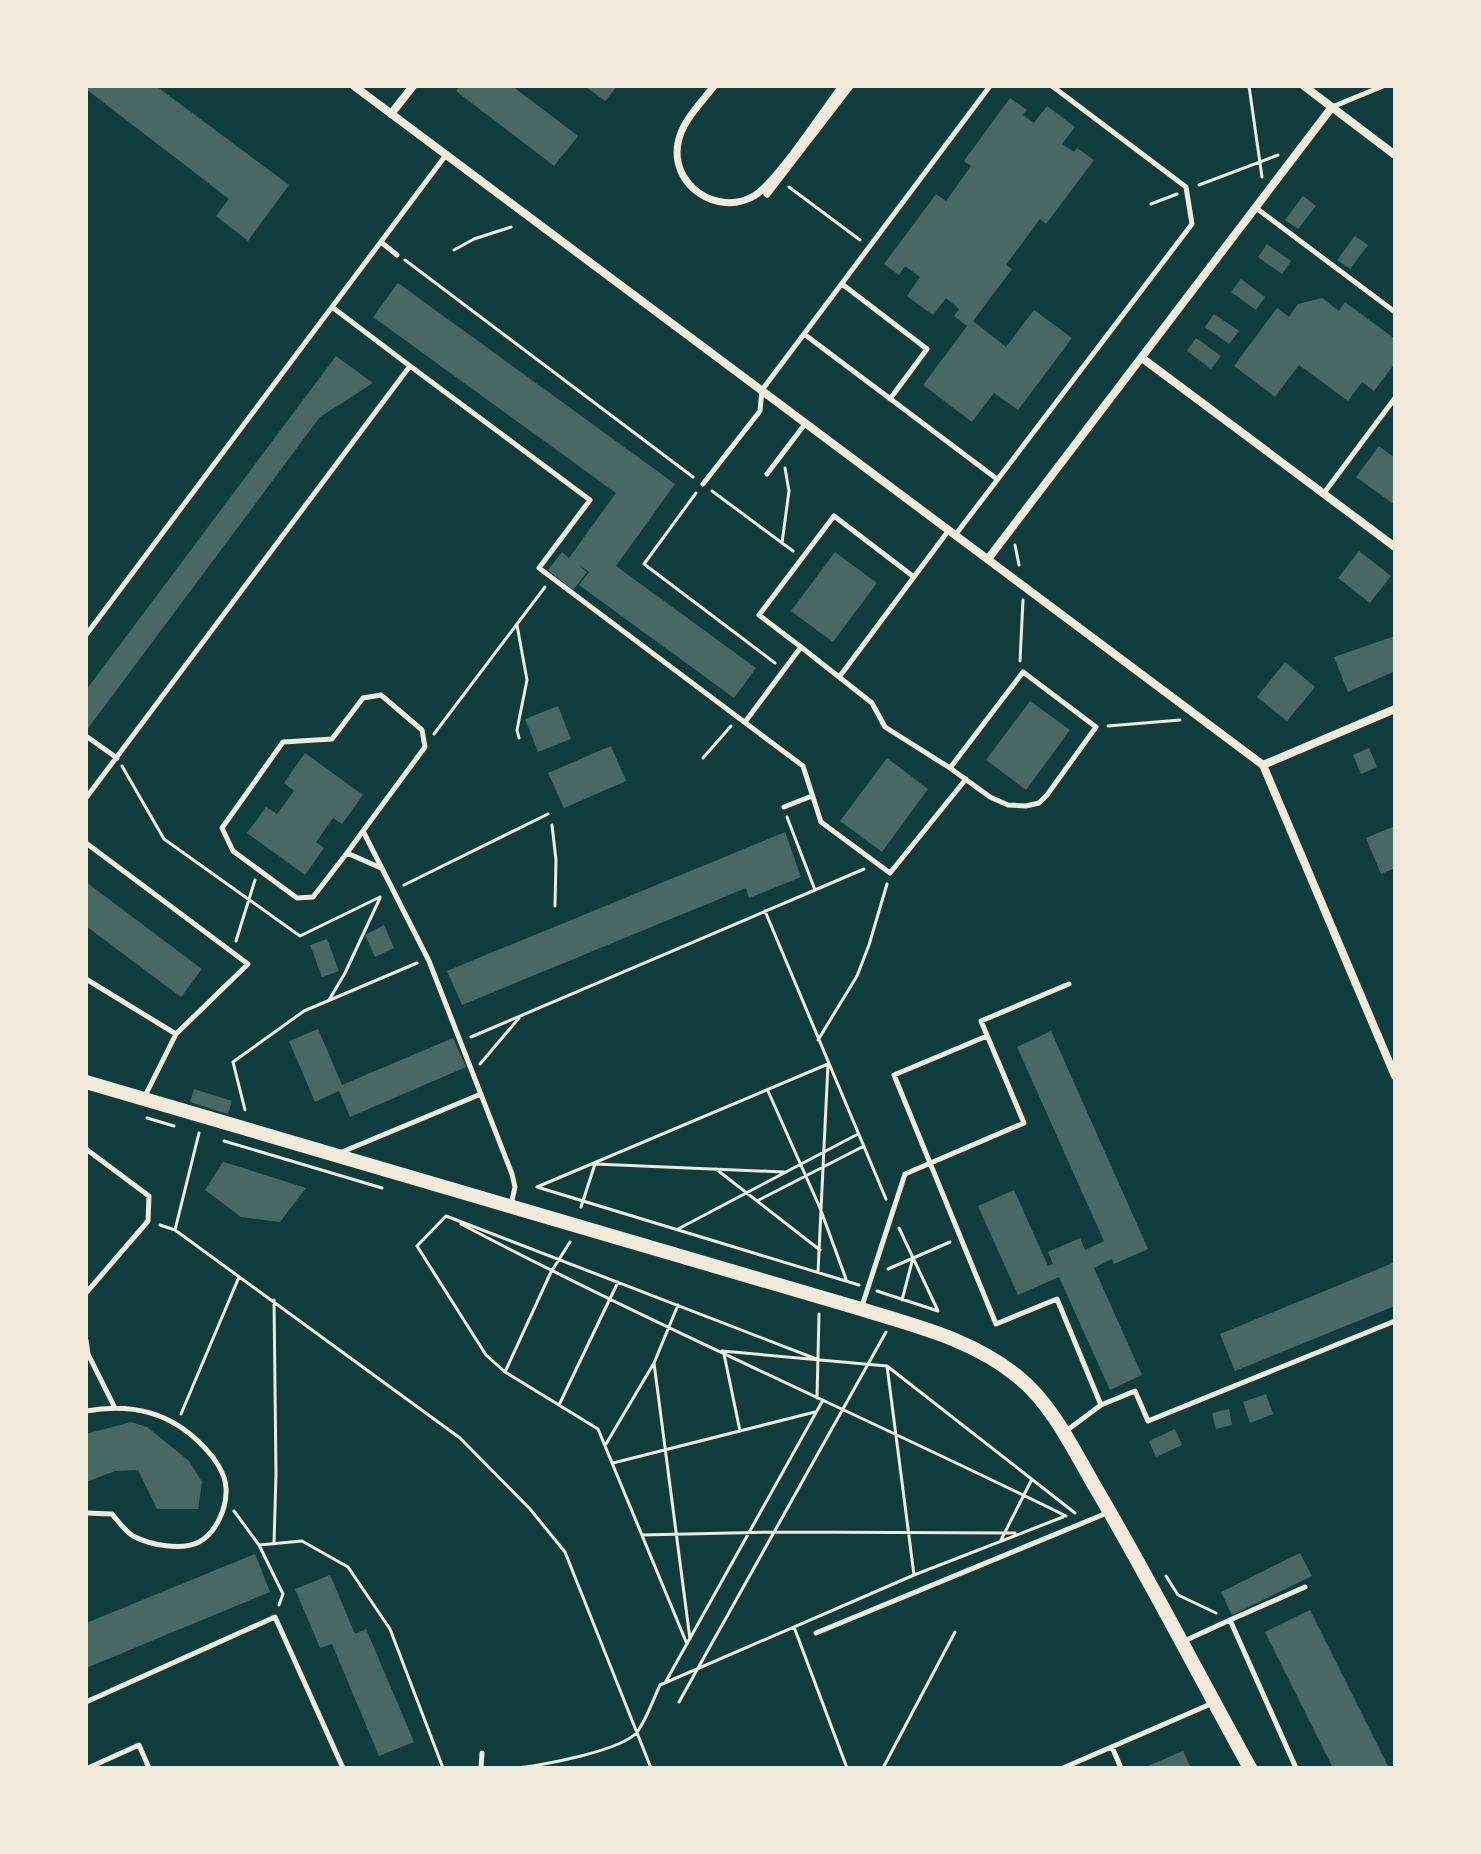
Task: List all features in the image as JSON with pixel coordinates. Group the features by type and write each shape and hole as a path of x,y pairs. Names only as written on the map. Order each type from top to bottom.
{"main road":[{"path":"86,1082 861,1309 948,1337 995,1360 1036,1394 1063,1433 1110,1512 1250,1768"}],"street":[{"path":"354,86 1263,765 1391,1055 1395,1076"},
{"path":"391,114 413,86"},
{"path":"714,86 682,129 678,163 682,174 696,192 706,198 729,203 740,202 761,191 842,86"},
{"path":"767,194 850,86"},
{"path":"1304,86 1395,155"},
{"path":"988,559 1332,107"},
{"path":"1142,358 1395,547"},
{"path":"1263,765 1395,709"}],"lane":[{"path":"703,484 760,411 762,390 990,86"},
{"path":"840,676 914,577 997,479 1192,224 1186,187 1052,86"},
{"path":"1332,107 1383,86"},
{"path":"86,635 446,155"},
{"path":"1256,208 1395,312"},
{"path":"381,242 397,255"},
{"path":"842,284 927,349 890,399"},
{"path":"332,307 590,500 539,568 803,766 821,822 877,864 890,873 966,779"},
{"path":"804,334 997,479"},
{"path":"86,798 410,366"},
{"path":"1324,493 1395,398"},
{"path":"767,474 806,423"},
{"path":"914,577 834,516 759,615 872,703 885,727 990,797 1008,805 1039,803 1096,727 1023,672 950,768"},
{"path":"745,722 801,647"},
{"path":"381,695 422,730 425,747 363,831 313,897 297,898 233,851 222,828 283,742 332,739 363,698 381,695"},
{"path":"86,736 117,758"},
{"path":"784,807 812,796"},
{"path":"363,831 429,961 461,1041 512,1174 515,1187 510,1206"},
{"path":"86,843 248,964 176,1034 143,1100"},
{"path":"347,853 381,868"},
{"path":"86,979 176,1034"},
{"path":"861,1309 905,1174 1024,1123 981,1021 1069,984"},
{"path":"987,1036 894,1075 996,1324 1057,1299 1101,1405"},
{"path":"334,1156 481,1094"},
{"path":"86,1149 149,1196 148,1221 86,1293"},
{"path":"1063,1433 1101,1405 1135,1391 1148,1421 1395,1321"},
{"path":"86,1340 88,1354 114,1406"},
{"path":"86,1411 114,1406 151,1412 187,1430 216,1459 227,1488 221,1519 199,1542 166,1547 131,1535 112,1514 86,1513"},
{"path":"816,1633 1110,1512"},
{"path":"1182,1642 1305,1587"},
{"path":"86,1702 275,1617 343,1768"},
{"path":"1230,1620 1296,1768"},
{"path":"1063,1768 1214,1702"},
{"path":"88,1768 139,1745 149,1768"},
{"path":"1112,1746 1121,1768"},
{"path":"481,1768 482,1753"}],"path":[{"path":"1249,86 1264,197"},
{"path":"1151,204 1260,161"},
{"path":"778,178 869,248"},
{"path":"454,250 474,239 511,227"},
{"path":"397,255 703,484 741,509 802,558"},
{"path":"782,543 789,491 783,454"},
{"path":"703,484 644,564 784,669"},
{"path":"1014,542 1024,586 1020,663 1023,672"},
{"path":"425,747 552,578"},
{"path":"517,625 527,680 517,730 519,738"},
{"path":"703,758 738,717"},
{"path":"1096,727 1202,718"},
{"path":"117,758 164,839 300,936 380,897 329,1000"},
{"path":"784,807 815,890"},
{"path":"392,890 548,814"},
{"path":"552,825 556,860 555,906"},
{"path":"461,1041 877,864"},
{"path":"232,953 259,871"},
{"path":"818,1040 857,976 890,873"},
{"path":"765,911 891,1212 938,1311 537,1187 828,1064"},
{"path":"245,1111 233,1062 304,1011 413,964 429,961"},
{"path":"478,1067 522,1015"},
{"path":"818,1272 828,1064"},
{"path":"768,1091 820,1208 846,1281"},
{"path":"140,1116 177,1127"},
{"path":"188,1130 211,1137"},
{"path":"175,1230 199,1133"},
{"path":"678,1229 859,1133"},
{"path":"223,1140 382,1188"},
{"path":"757,1201 864,1146"},
{"path":"595,1164 784,1172"},
{"path":"581,1207 595,1164"},
{"path":"715,1168 820,1250"},
{"path":"446,1216 819,1360"},
{"path":"446,1216 551,1272 896,1432 1066,1516"},
{"path":"446,1216 417,1246 486,1355 505,1372 598,1429 687,1644"},
{"path":"148,1221 175,1230 240,1275 460,1438 530,1509 565,1552 651,1768"},
{"path":"870,1277 960,1237"},
{"path":"505,1372 551,1272 570,1242"},
{"path":"902,1299 913,1258"},
{"path":"176,1424 240,1275"},
{"path":"559,1405 618,1282"},
{"path":"817,1398 820,1298"},
{"path":"274,1300 274,1544"},
{"path":"605,1445 654,1363 678,1305"},
{"path":"717,1350 887,1366 1075,1513"},
{"path":"724,1354 740,1431"},
{"path":"654,1363 690,1639"},
{"path":"679,1702 866,1364"},
{"path":"887,1366 914,1575"},
{"path":"665,1683 823,1400"},
{"path":"613,1463 816,1412"},
{"path":"1001,1540 1032,1479"},
{"path":"225,1498 259,1545 283,1594 275,1617"},
{"path":"513,1768 604,1750 637,1734 660,1685 914,1575 1087,1509"},
{"path":"642,1535 1020,1533"},
{"path":"259,1545 302,1541 348,1567 390,1629 443,1768"},
{"path":"1163,1571 1178,1595 1230,1620"},
{"path":"794,1627 847,1768"},
{"path":"883,1768 955,1632"}],"building":[{"path":"86,86 156,86 289,185 248,241 216,216 229,199"},
{"path":"460,86 512,86 578,136 554,166 456,91"},
{"path":"585,86 617,86 605,101"},
{"path":"1010,98 1027,110 1023,115 1034,123 1047,106 1075,127 1062,144 1074,152 1077,148 1094,160 1046,224 1040,219 1006,265 1012,269 973,321 1006,347 1034,310 1072,338 1018,410 994,393 972,422 923,385 967,326 954,316 959,309 946,298 933,315 907,296 920,277 905,266 899,275 884,264 936,194 946,201 971,166 964,161"},
{"path":"1303,196 1316,206 1298,229 1285,220"},
{"path":"1355,236 1368,245 1350,269 1337,260"},
{"path":"1267,244 1291,261 1282,274 1258,257"},
{"path":"1241,279 1265,297 1256,310 1231,292"},
{"path":"398,283 675,484 616,566 756,668 734,698 579,585 589,572 578,564 587,572 573,590 548,570 562,552 569,558 616,493 373,317"},
{"path":"1322,298 1339,311 1345,302 1395,339 1395,363 1374,391 1362,382 1348,401 1299,365 1275,397 1234,366 1277,308 1289,317 1298,304"},
{"path":"1214,314 1239,331 1229,344 1205,327"},
{"path":"1196,338 1221,356 1211,369 1187,351"},
{"path":"336,356 373,383 320,417 86,731 86,690"},
{"path":"1379,446 1395,458 1395,505 1356,477"},
{"path":"1359,551 1391,576 1370,603 1338,578"},
{"path":"835,552 877,583 833,642 791,611"},
{"path":"1395,636 1395,671 1348,692 1334,657"},
{"path":"1285,662 1315,687 1287,721 1257,697"},
{"path":"1030,701 1070,730 1026,790 986,760"},
{"path":"558,706 571,739 538,752 525,719"},
{"path":"611,746 626,781 564,808 548,773"},
{"path":"1369,748 1377,767 1361,774 1353,755"},
{"path":"305,753 363,795 342,824 333,818 316,842 324,848 305,875 247,833 266,807 277,814 294,791 284,783"},
{"path":"887,758 928,789 882,852 840,821"},
{"path":"1395,826 1395,868 1381,874 1366,838"},
{"path":"785,832 801,877 749,898 746,888 462,1005 447,971"},
{"path":"86,882 202,969 181,997 86,926"},
{"path":"384,925 394,948 375,957 365,935"},
{"path":"327,939 339,971 322,977 310,945"},
{"path":"318,1029 342,1085 453,1038 466,1067 350,1117 339,1091 315,1102 289,1041"},
{"path":"1051,1031 1148,1249 1114,1264 1112,1259 1094,1268 1142,1375 1110,1390 1059,1277 1018,1295 978,1206 1014,1190 1048,1266 1053,1264 1048,1252 1080,1238 1085,1250 1104,1241 1017,1047"},
{"path":"194,1089 232,1101 228,1114 190,1102"},
{"path":"223,1162 306,1188 280,1222 241,1217 205,1190"},
{"path":"1395,1262 1395,1306 1235,1371 1220,1334"},
{"path":"1266,1394 1273,1414 1250,1423 1243,1402"},
{"path":"1229,1409 1232,1425 1216,1429 1212,1413"},
{"path":"131,1422 147,1427 189,1461 202,1482 198,1509 157,1509 138,1470 115,1471 86,1482 86,1434"},
{"path":"1175,1429 1182,1445 1156,1457 1149,1441"},
{"path":"1300,1553 1312,1576 1232,1615 1221,1592"},
{"path":"255,1554 270,1592 86,1668 86,1623"},
{"path":"330,1575 355,1634 366,1629 414,1742 379,1756 332,1644 320,1648 295,1589"},
{"path":"1310,1610 1389,1768 1333,1768 1265,1632"},
{"path":"1183,1751 1191,1768 1148,1766"}]}
